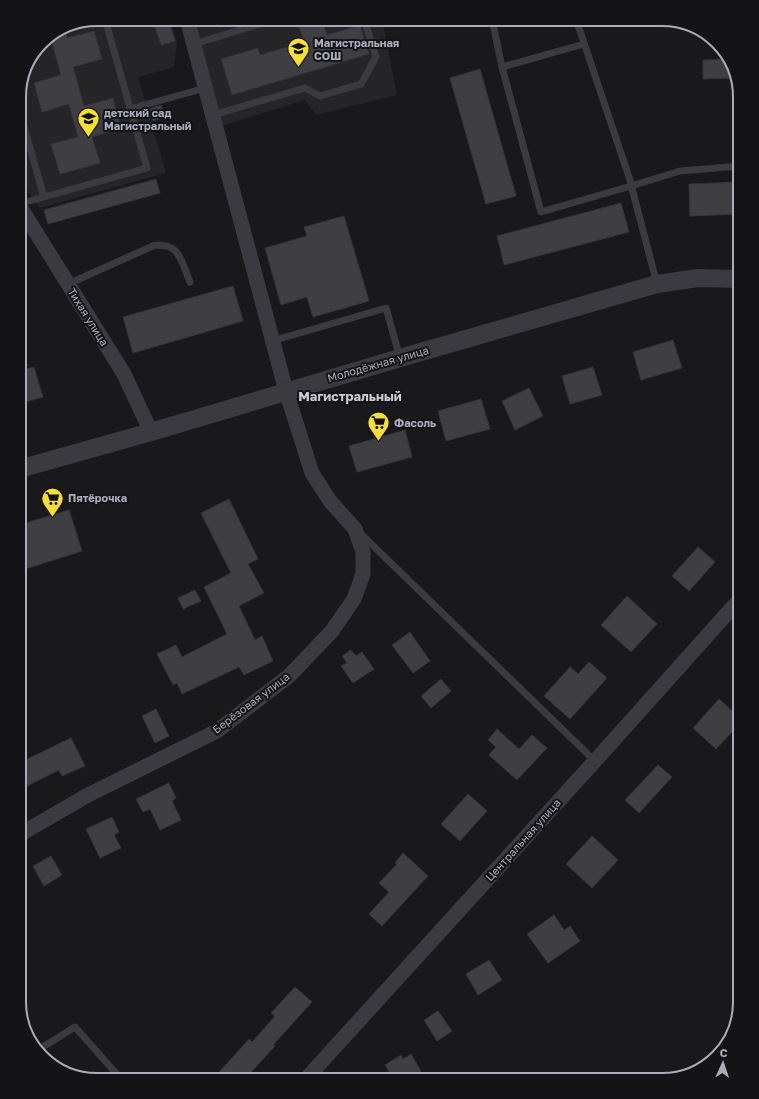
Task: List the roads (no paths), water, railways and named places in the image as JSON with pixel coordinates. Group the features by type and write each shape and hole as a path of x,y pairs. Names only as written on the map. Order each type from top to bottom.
{"street":[{"path":"189,26 286,392 312,473 330,501 355,529"},
{"name":"Тихая улица","path":"26,215 124,374 151,432"},
{"name":"Молодёжная улица","path":"26,467 657,284 698,278 733,279"},
{"name":"Берёзовая улица","path":"26,831 88,795 218,730 289,676 332,631 354,599 363,574 363,552 355,529"},
{"name":"Центральная улица","path":"311,1073 733,607"}],"lane":[{"path":"26,202 147,168 107,26"},
{"path":"194,44 253,26"},
{"path":"212,115 305,88 320,96 361,84 376,58 366,26"},
{"path":"493,26 502,67 541,212 680,171 733,167"},
{"path":"578,26 631,186 657,284"},
{"path":"502,67 584,44"},
{"path":"130,109 205,88"},
{"path":"26,134 44,197"},
{"path":"68,284 155,245 165,245 174,249 180,257 190,282"},
{"path":"272,341 386,308 400,358"},
{"path":"355,529 595,761"},
{"path":"43,1047 75,1027 116,1073"}],"place":[{"name":"Магистральная СОШ","path":"299,68"},
{"name":"детский сад Магистральный","path":"88,138"},
{"name":"Фасоль","path":"379,442"},
{"name":"Пятёрочка","path":"53,518"}],"district":[{"name":"Магистральный","path":"350,396"}]}
